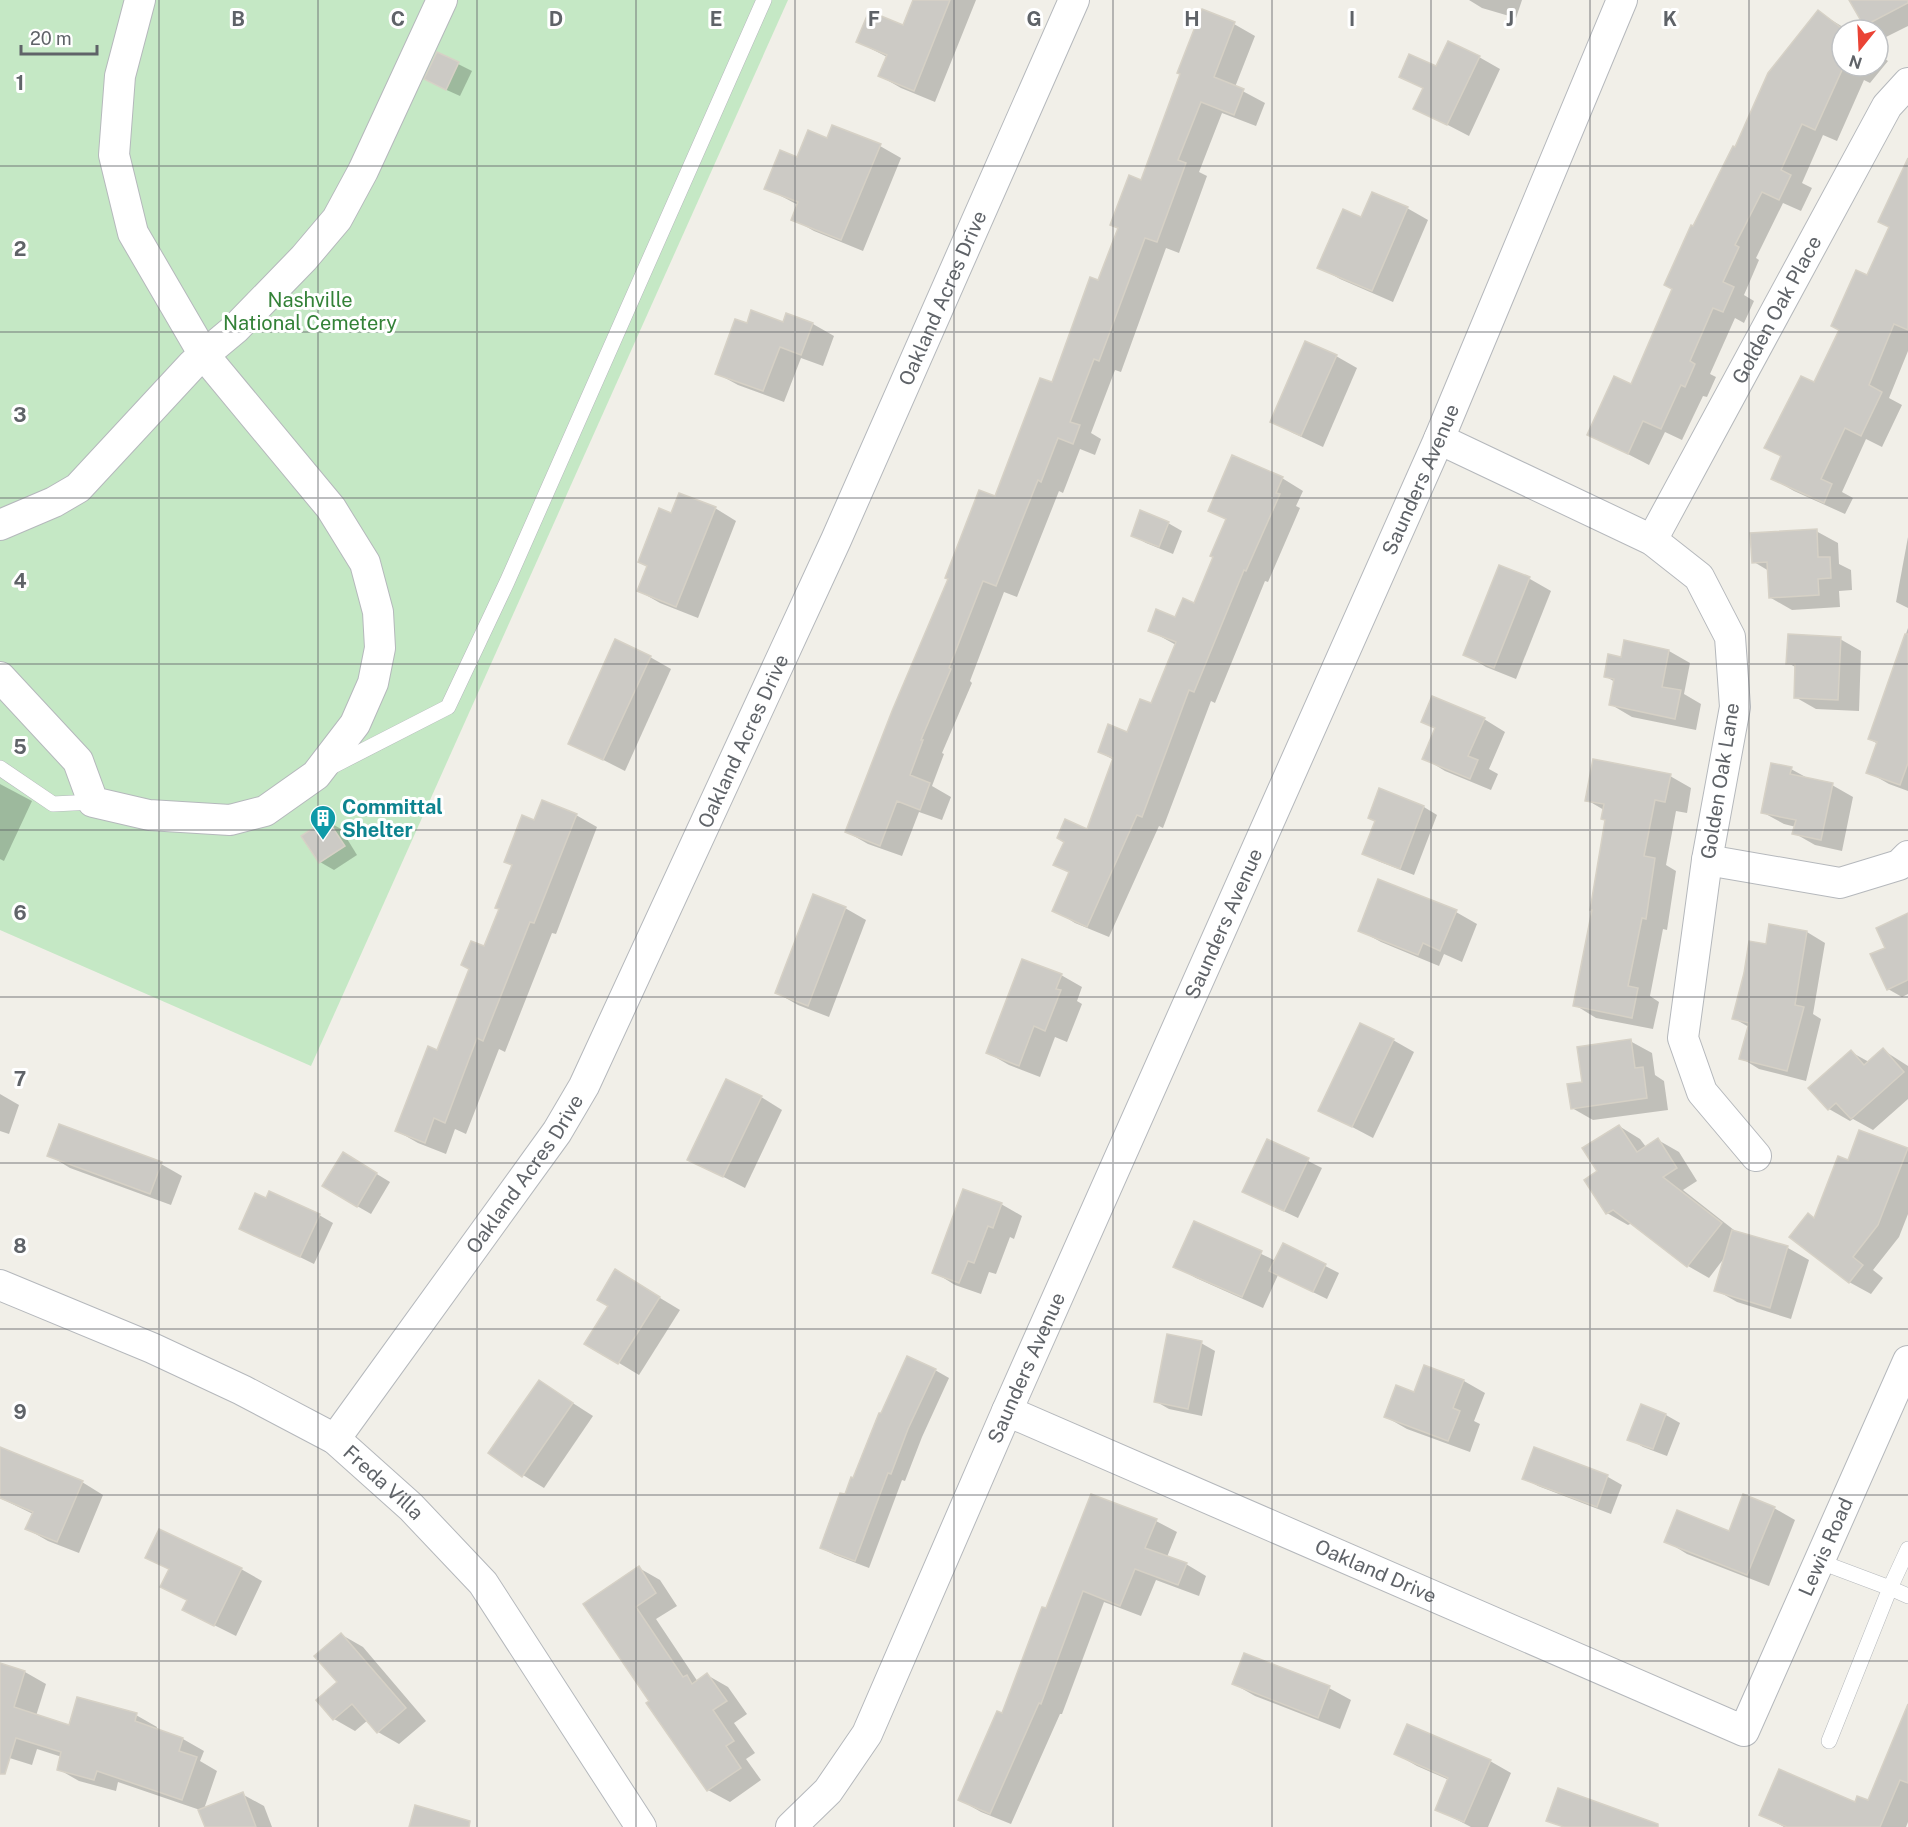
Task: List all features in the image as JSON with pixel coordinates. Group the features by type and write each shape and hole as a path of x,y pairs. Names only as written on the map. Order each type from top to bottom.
{"street":[{"path":"0,677 78,761 93,802 148,815 230,820 265,811 316,775 355,724 373,683 380,648 378,612 364,563 332,508 204,355 133,233 114,155 120,76 140,0"},
{"path":"0,525 54,502 78,488 204,355 234,329 297,266 337,219 368,160 442,0"},
{"name":"Oakland Acres Drive","path":"335,1438 556,1132 584,1086 840,532 1074,0"},
{"name":"Saunders Avenue","path":"791,1827 828,1791 867,1734 1007,1410 1439,439 1622,0"},
{"name":"Golden Oak Place","path":"1652,540 1887,106 1908,83"},
{"name":"Golden Oak Lane","path":"1439,439 1652,540 1700,577 1730,637 1735,707 1707,860 1683,1038 1701,1092 1756,1156"},
{"path":"1707,860 1840,884 1899,865 1908,856"},
{"name":"Freda Villa","path":"0,1285 152,1348 242,1390 335,1438 411,1507 483,1583 641,1827"},
{"name":"Lewis Road","path":"1744,1731 1908,1361"},
{"name":"Oakland Drive","path":"1007,1410 1744,1731"}],"lane":[{"path":"316,775 448,706 516,561 764,0"},
{"path":"0,768 53,804 93,802"},
{"path":"1829,1741 1890,1587 1908,1549"},
{"path":"1818,1561 1890,1587 1908,1596"}],"green space":[{"name":"Nashville National Cemetery","path":"0,0 788,0 311,1066 0,930"}],"building":[{"path":"913,0 950,0 914,91 878,76 887,55 856,42 869,11 903,25"},
{"path":"1849,0 1908,0 1908,3 1879,18 1859,18"},
{"path":"1202,9 1235,22 1214,77 1244,89 1234,115 1201,102 1178,160 1186,163 1157,242 1145,238 1099,361 1094,359 1070,422 1080,425 1073,444 1058,438 1041,482 1038,480 996,586 983,581 949,668 951,669 921,740 923,740 910,775 930,783 920,810 897,801 880,846 845,832 892,711 948,579 945,578 979,490 995,496 1040,378 1052,382 1090,277 1098,280 1118,228 1110,225 1129,175 1141,180 1180,74 1177,73"},
{"path":"1818,10 1830,19 1830,78 1838,78 1815,130 1802,124 1781,170 1791,175 1779,200 1762,192 1735,245 1739,247 1723,282 1734,287 1723,312 1713,308 1690,361 1695,364 1685,387 1681,385 1661,429 1643,421 1628,454 1587,435 1614,376 1631,384 1672,289 1664,285 1691,225 1693,226 1733,146 1735,147 1768,73"},
{"path":"1448,41 1480,56 1447,125 1413,109 1423,88 1399,77 1409,54 1436,66"},
{"path":"437,52 459,62 446,90 424,79"},
{"path":"832,125 881,144 841,240 791,220 798,202 764,189 780,150 797,157 808,130 827,138"},
{"path":"1908,158 1908,330 1894,324 1869,385 1882,392 1861,436 1845,428 1821,479 1832,484 1824,503 1771,479 1781,456 1764,448 1801,376 1814,382 1839,330 1831,326 1856,270 1867,275 1889,227 1878,222"},
{"path":"1372,192 1408,207 1372,291 1317,268 1343,209 1361,217"},
{"path":"751,310 783,322 786,313 813,323 801,355 780,347 763,391 715,374 735,319 747,323"},
{"path":"1305,341 1337,355 1301,436 1270,422"},
{"path":"1232,455 1283,477 1276,493 1280,494 1246,571 1244,570 1194,692 1189,690 1142,817 1137,815 1087,927 1052,911 1069,872 1053,865 1064,842 1057,838 1065,819 1087,829 1113,758 1098,752 1108,724 1127,732 1140,699 1151,703 1176,642 1148,631 1156,609 1175,617 1183,598 1194,603 1226,519 1208,511"},
{"path":"679,493 716,507 676,607 637,591 647,566 638,562 659,508 671,513"},
{"path":"1140,510 1169,522 1159,547 1131,536"},
{"path":"1817,529 1818,557 1830,557 1831,578 1818,579 1819,595 1769,598 1767,562 1752,563 1750,533"},
{"path":"1499,565 1530,577 1494,668 1463,655"},
{"path":"1788,634 1841,637 1838,700 1794,698 1795,664 1786,664"},
{"path":"1905,634 1908,634 1908,763 1900,785 1866,773 1877,742 1868,739"},
{"path":"615,639 651,656 603,760 568,744"},
{"path":"1624,640 1669,650 1662,687 1681,690 1675,719 1609,705 1614,679 1604,677 1608,654 1621,657"},
{"path":"1432,696 1485,718 1468,756 1478,760 1470,779 1422,759 1435,728 1421,722"},
{"path":"1593,759 1671,774 1665,802 1655,800 1644,856 1655,858 1646,919 1642,918 1628,986 1638,988 1632,1018 1573,1006 1592,910 1590,910 1605,820 1601,819 1604,804 1585,801"},
{"path":"1771,763 1792,767 1790,774 1833,783 1821,840 1792,834 1796,820 1761,813"},
{"path":"1379,788 1424,806 1400,869 1362,854 1375,821 1368,818"},
{"path":"542,800 577,814 534,923 530,922 483,1041 477,1038 445,1123 434,1118 425,1143 395,1131 428,1046 437,1050 469,969 461,965 471,941 484,946 499,909 495,908 512,865 504,862 522,815 534,820"},
{"name":"Committal Shelter","path":"327,819 345,846 319,863 301,836"},
{"path":"1378,879 1457,910 1440,951 1423,943 1418,955 1358,931"},
{"path":"813,894 846,907 808,1006 775,993"},
{"path":"1908,913 1908,980 1887,990 1870,954 1885,948 1876,928"},
{"path":"1769,924 1807,931 1795,1005 1804,1007 1787,1071 1739,1059 1749,1023 1732,1019 1744,973 1749,941 1766,944"},
{"path":"1022,959 1062,974 1056,989 1061,990 1045,1031 1034,1026 1019,1066 986,1053"},
{"path":"1360,1023 1394,1039 1352,1127 1318,1111"},
{"path":"1631,1039 1635,1068 1643,1067 1647,1098 1571,1109 1567,1084 1582,1082 1577,1047"},
{"path":"1883,1048 1904,1072 1851,1119 1836,1103 1828,1110 1808,1088 1851,1050 1864,1065"},
{"path":"726,1079 762,1096 723,1177 687,1160"},
{"path":"59,1124 162,1162 150,1194 47,1156"},
{"path":"1619,1125 1637,1152 1658,1138 1677,1168 1663,1177 1722,1223 1687,1267 1613,1210 1606,1214 1584,1180 1597,1171 1582,1148"},
{"path":"1859,1130 1908,1148 1878,1225 1853,1257 1863,1265 1849,1283 1789,1237 1808,1213 1814,1218 1838,1156 1848,1160"},
{"path":"1267,1139 1309,1158 1284,1211 1242,1192"},
{"path":"343,1152 377,1173 357,1207 322,1186"},
{"path":"963,1189 1002,1203 993,1228 988,1226 974,1263 968,1261 959,1283 932,1273"},
{"path":"269,1191 320,1214 300,1257 239,1229 255,1193 266,1198"},
{"path":"1194,1221 1262,1251 1242,1297 1173,1267"},
{"path":"1732,1230 1788,1246 1770,1308 1714,1291"},
{"path":"1283,1243 1326,1264 1313,1292 1269,1271"},
{"path":"615,1269 660,1297 618,1364 584,1344 608,1306 597,1300"},
{"path":"1167,1334 1202,1341 1188,1409 1154,1402"},
{"path":"907,1356 936,1369 908,1429 891,1474 888,1473 855,1561 820,1548 840,1493 845,1494 851,1477 853,1478 879,1413"},
{"path":"1424,1365 1464,1380 1453,1408 1460,1411 1448,1441 1384,1417 1396,1385 1414,1392"},
{"path":"539,1380 573,1403 522,1477 488,1453"},
{"path":"1641,1404 1666,1414 1653,1449 1627,1440"},
{"path":"0,1447 83,1481 57,1542 25,1529 33,1512 0,1498"},
{"path":"1534,1447 1608,1475 1597,1507 1522,1479"},
{"path":"1091,1494 1157,1519 1145,1548 1187,1563 1178,1585 1135,1569 1120,1606 1083,1591 1041,1704 1039,1703 990,1814 958,1800 997,1711 1002,1713 1042,1607 1046,1608"},
{"path":"1743,1494 1775,1507 1747,1575 1664,1542 1677,1510 1729,1531"},
{"path":"159,1529 242,1568 214,1626 182,1610 187,1600 160,1587 169,1569 145,1558"},
{"path":"639,1566 656,1593 636,1607 683,1677 687,1675 692,1684 707,1673 727,1701 713,1710 734,1741 726,1746 741,1768 707,1791 646,1703 649,1701 583,1604"},
{"path":"341,1633 406,1708 377,1733 352,1704 333,1720 316,1700 337,1682 314,1656"},
{"path":"1244,1653 1330,1686 1318,1718 1232,1684"},
{"path":"0,1663 25,1671 14,1707 69,1725 77,1697 137,1713 135,1721 183,1738 179,1751 197,1757 182,1800 97,1771 94,1780 57,1770 61,1752 16,1738 5,1774 0,1774"},
{"path":"1908,1704 1908,1783 1900,1780 1880,1827 1787,1827 1759,1815 1779,1769 1855,1802 1857,1796 1868,1800"},
{"path":"1407,1724 1491,1760 1464,1822 1435,1810 1448,1778 1394,1754"},
{"path":"1558,1788 1658,1824 1658,1827 1564,1827 1546,1821"},
{"path":"243,1792 256,1827 205,1827 198,1810"},
{"path":"415,1805 470,1821 469,1827 409,1827"}],"place":[{"name":"Committal Shelter","path":"323,841"}]}
